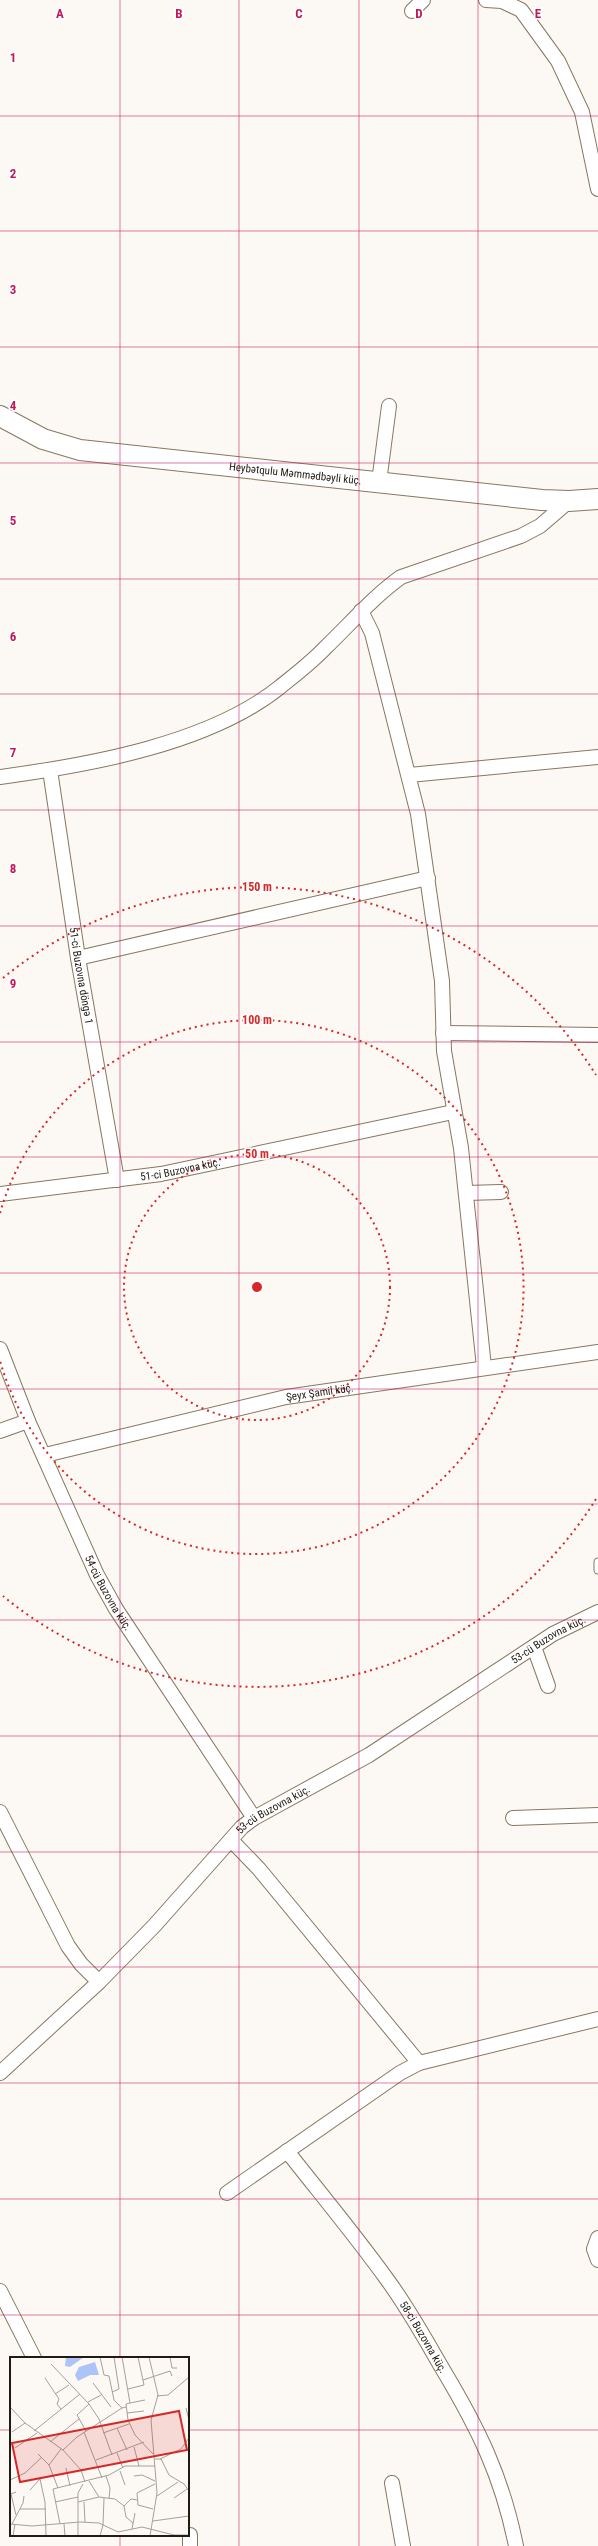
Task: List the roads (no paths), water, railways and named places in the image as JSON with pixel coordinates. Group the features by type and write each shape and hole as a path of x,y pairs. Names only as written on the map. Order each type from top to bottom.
{"street":[{"path":"412,10 423,0"},
{"path":"486,0 502,1 521,10 558,61 582,112 598,189"},
{"path":"379,482 389,406"},
{"name":"Heybətqulu Məmmədbəyli küç.","path":"0,416 43,439 80,450 569,502 598,499"},
{"path":"0,777 50,770 162,744 225,719 279,688 325,648 384,589 401,577 521,536 540,526 569,502"},
{"path":"361,611 372,632 410,775 418,814 442,981 443,1033 453,1112 466,1193 484,1367"},
{"path":"410,775 598,758"},
{"name":"51-ci Buzovna döngə 1","path":"50,770 78,958 117,1180"},
{"path":"78,958 428,878"},
{"path":"443,1033 598,1035"},
{"name":"51-ci Buzovna küç.","path":"0,1194 161,1174 453,1112"},
{"path":"466,1193 501,1192"},
{"name":"54-cü Buzovna küç.","path":"0,1349 28,1422 45,1455 97,1575 116,1609 254,1818"},
{"name":"Şeyx Şamil küç.","path":"45,1455 286,1397 484,1367 598,1352"},
{"path":"0,1431 28,1422"},
{"name":"53-cü Buzovna küç.","path":"0,2073 99,1982 154,1926 231,1840 254,1818 369,1755 534,1647 579,1620 598,1612"},
{"path":"534,1647 548,1686"},
{"path":"0,1812 68,1946 81,1964 99,1982"},
{"path":"513,1818 598,1815"},
{"path":"231,1840 259,1869 419,2063"},
{"path":"227,2193 400,2074 419,2063 598,2019"},
{"name":"58-ci Buzovna küç.","path":"287,2151 386,2278 449,2379 480,2433 495,2468 504,2493 516,2546"},
{"path":"598,2238 594,2249 598,2260"},
{"path":"0,2291 33,2357"},
{"path":"392,2483 403,2546"}],"lane":[{"path":"598,1562 598,1570"}]}
